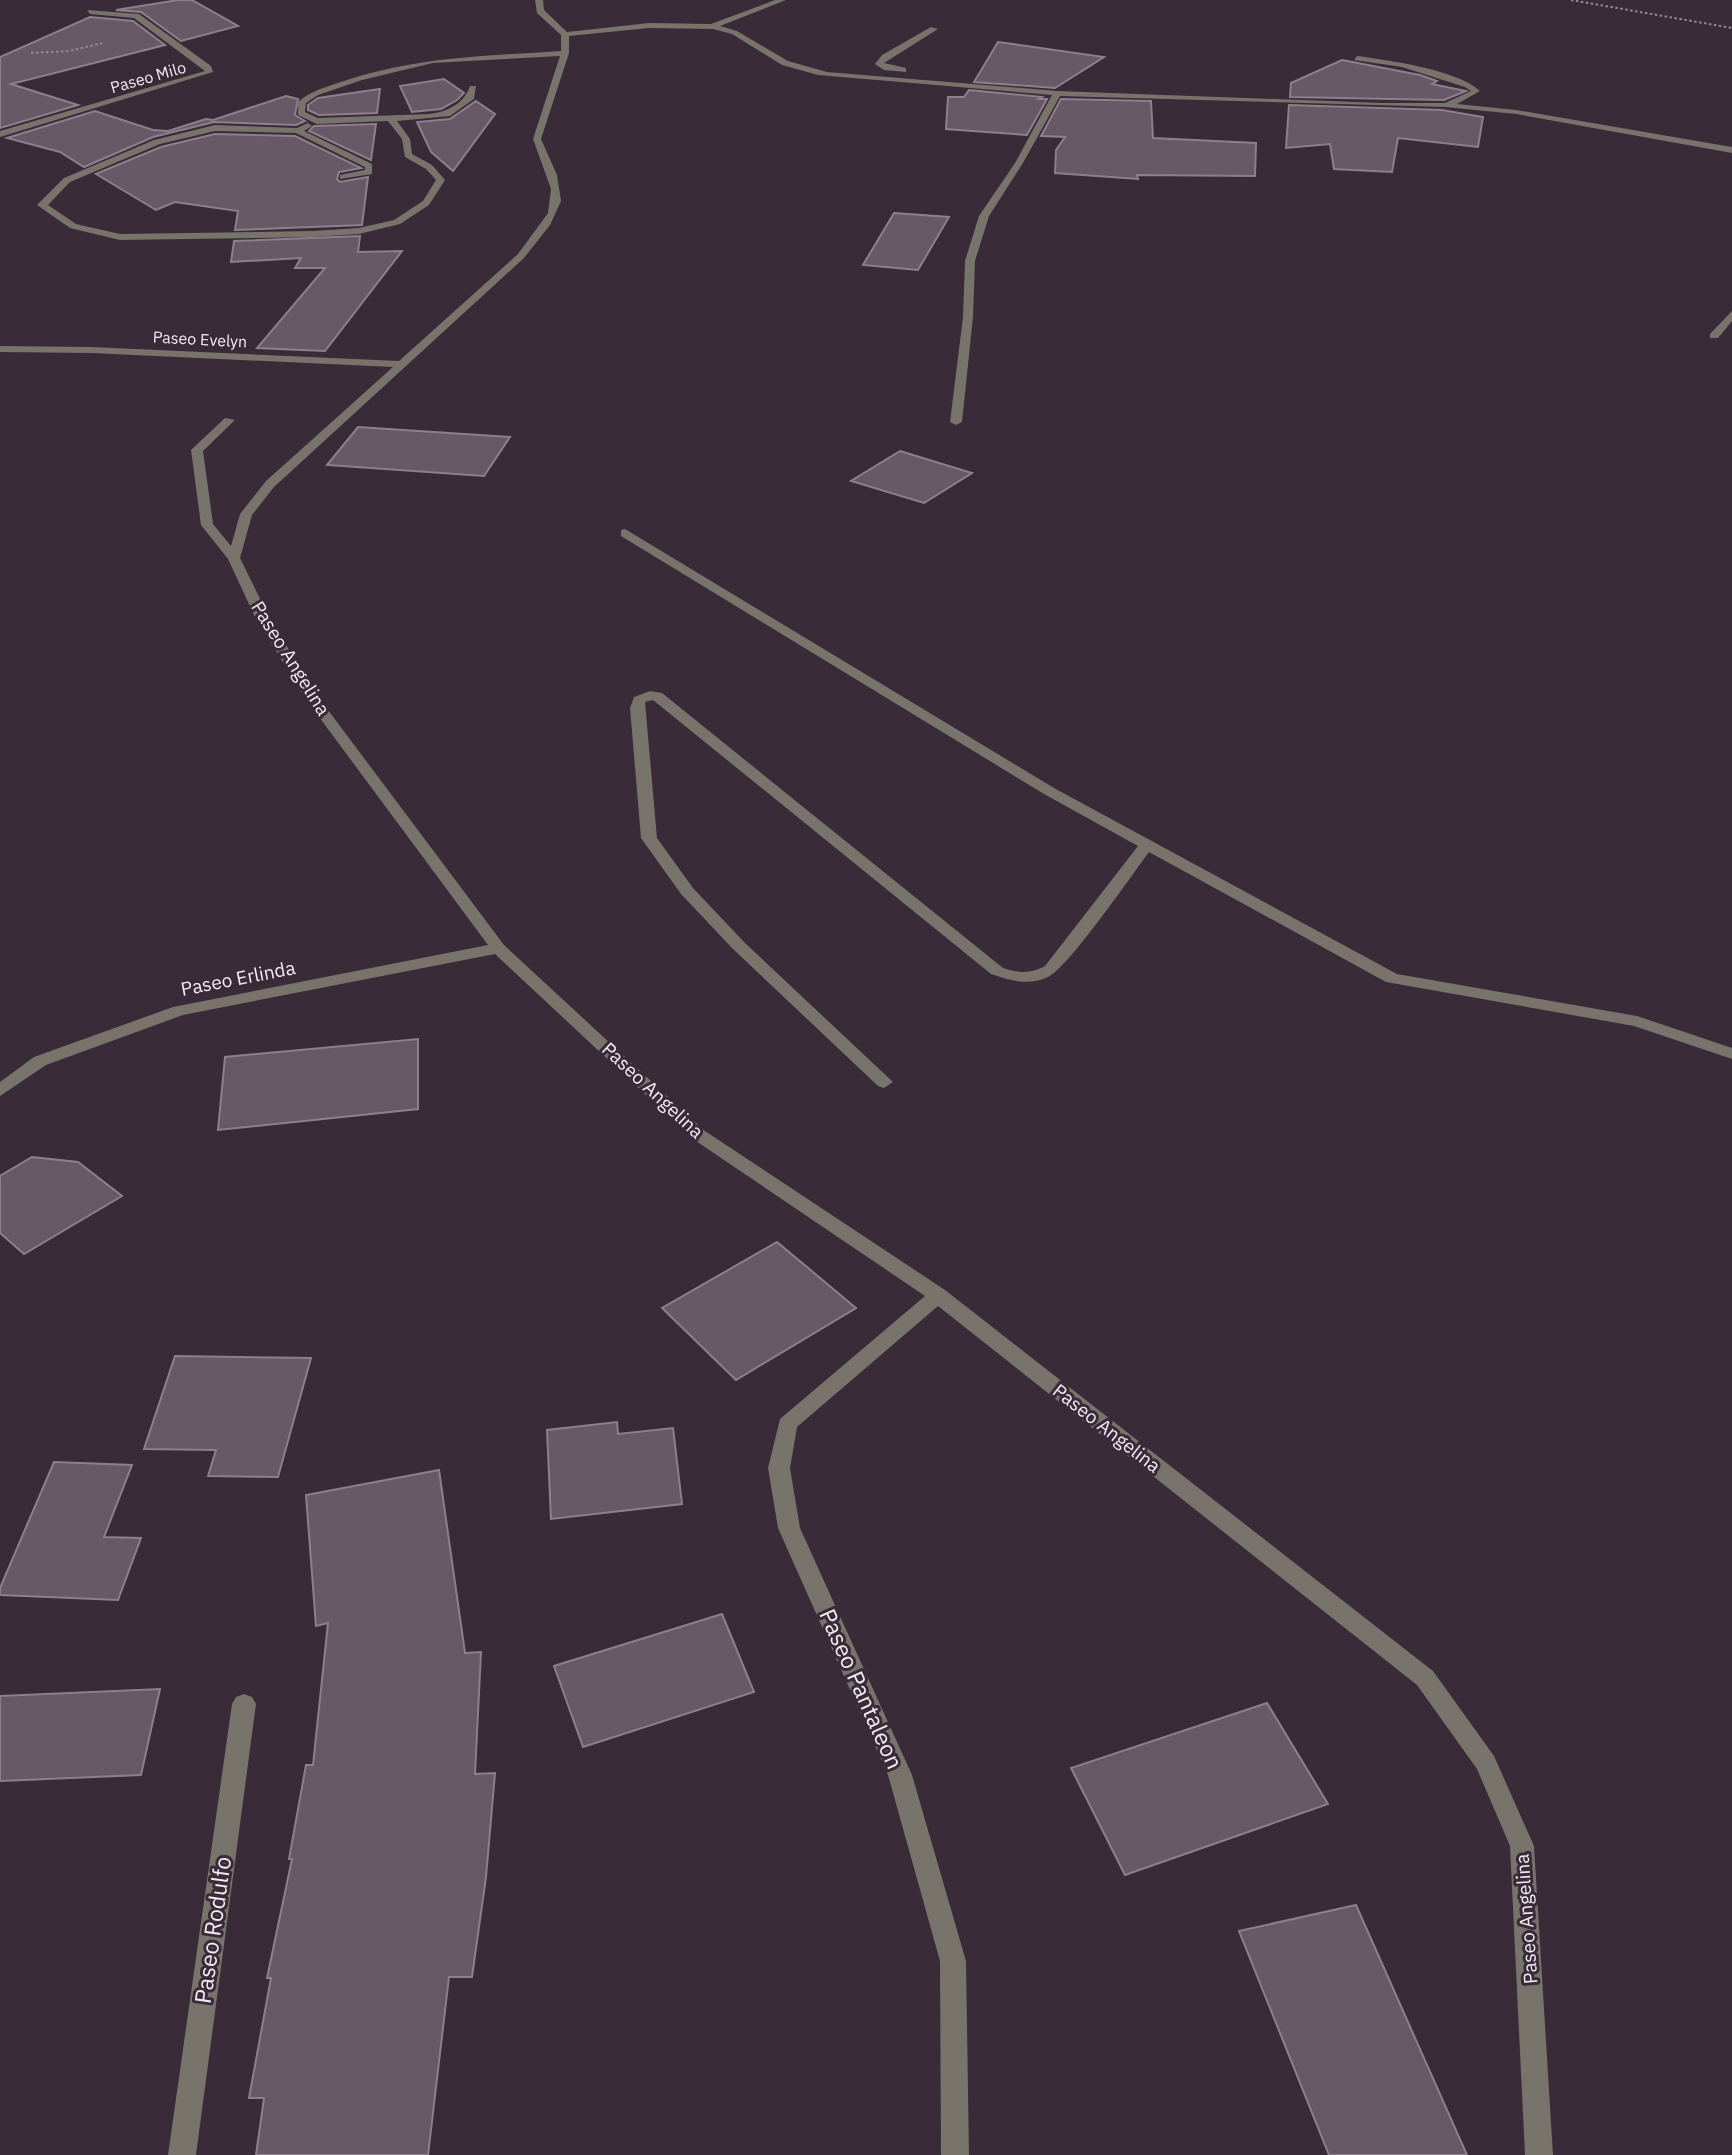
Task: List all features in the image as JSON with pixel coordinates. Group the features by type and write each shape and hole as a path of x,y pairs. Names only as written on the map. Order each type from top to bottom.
{"street":[{"path":"539,0 540,11 565,34 674,26 711,27 732,31 780,62 798,69 1057,93 1445,105 1516,112 1732,150"},
{"path":"711,27 782,0"},
{"name":"Paseo Milo","path":"0,134 209,72 208,68 136,16 90,12"},
{"path":"927,82 933,76 887,68 879,64 884,57 934,29"},
{"path":"234,558 246,514 270,484 521,256 543,230 557,200 555,176 537,139 565,52 565,34"},
{"path":"473,88 471,97 447,114 392,120 317,121 300,113 302,102 314,93 360,78 433,61 565,52"},
{"path":"1357,58 1403,65 1476,91 1465,99 1445,105"},
{"path":"956,422 968,317 970,261 985,216 1019,163 1057,93"},
{"path":"317,121 298,131 215,128 157,142 67,180 42,205 73,226 120,237 313,234 359,231 397,222 426,203 441,180 429,167 408,155 406,139 392,120"},
{"path":"298,131 306,138 369,166 369,172 343,177"},
{"path":"1714,336 1732,314"},
{"name":"Paseo Evelyn","path":"0,349 92,350 399,364"},
{"name":"Paseo Angelina","path":"229,420 197,450 206,525 234,558 262,617 310,695 498,948 699,1135 938,1295 1425,1678 1486,1763 1522,1846 1539,2155"},
{"path":"625,533 1049,791 1392,978 1637,1021 1732,1054"},
{"path":"884,1082 739,946 687,891 649,838 637,708 643,697 657,696 997,971 1019,979 1039,976 1051,969 1147,844"},
{"name":"Paseo Erlinda","path":"0,1090 40,1061 179,1011 498,948"},
{"name":"Paseo Pantaleon","path":"938,1295 787,1424 779,1468 789,1528 900,1775 953,1961 955,2155"},
{"name":"Paseo Rodulfo","path":"182,2155 244,1704"}],"path":[{"path":"1572,0 1732,29"},
{"path":"31,53 69,51 162,33"}],"building":[{"path":"192,0 238,26 181,41 141,12 116,10"},
{"path":"90,17 133,21 165,45 11,84 78,105 0,128 0,57"},
{"path":"998,42 1104,57 1055,88 974,82"},
{"path":"1342,60 1420,75 1437,81 1432,84 1466,91 1444,100 1290,97 1291,83"},
{"path":"444,79 464,93 441,109 412,112 400,86"},
{"path":"380,89 377,113 319,115 308,110 308,105 318,98"},
{"path":"969,90 1047,99 1027,135 946,129 948,97 964,97"},
{"path":"286,96 298,99 295,115 305,121 296,125 214,122 153,137 84,167 60,152 7,138 95,111 153,130 168,131 206,119 213,120"},
{"path":"1061,99 1151,101 1153,138 1256,143 1255,176 1137,175 1138,179 1055,173 1056,150 1065,137 1041,136"},
{"path":"476,101 495,114 453,171 431,152 417,122 450,119"},
{"path":"1289,105 1442,110 1483,117 1478,147 1398,138 1392,172 1334,169 1330,144 1286,148"},
{"path":"376,124 371,160 309,131 314,126"},
{"path":"215,134 295,136 361,168 339,172 337,179 340,182 368,177 362,225 235,230 238,211 175,202 156,210 96,174 161,147"},
{"path":"894,213 949,217 918,270 863,265"},
{"path":"360,236 358,252 402,251 325,351 257,348 325,268 295,268 301,258 231,262 234,241"},
{"path":"358,427 510,437 484,476 327,465"},
{"path":"900,451 972,473 924,503 851,481"},
{"path":"418,1039 418,1109 218,1130 225,1057"},
{"path":"32,1157 78,1162 122,1196 24,1254 0,1233 0,1176"},
{"path":"777,1242 856,1308 736,1380 662,1308"},
{"path":"175,1356 311,1358 278,1477 208,1476 216,1450 144,1449"},
{"path":"617,1422 618,1434 673,1428 682,1504 551,1519 547,1430"},
{"path":"54,1462 132,1465 104,1537 141,1538 118,1600 0,1595 0,1588"},
{"path":"439,1470 465,1653 481,1652 475,1774 495,1773 486,1877 472,1977 449,1977 428,2155 256,2155 264,2098 249,2098 271,1978 267,1978 292,1859 289,1859 306,1765 313,1765 328,1623 316,1626 306,1495"},
{"path":"722,1614 754,1692 583,1747 554,1666"},
{"path":"160,1689 141,1775 0,1781 0,1696"},
{"path":"1267,1703 1328,1804 1125,1875 1071,1768"},
{"path":"1356,1905 1467,2155 1329,2155 1239,1931"}]}
